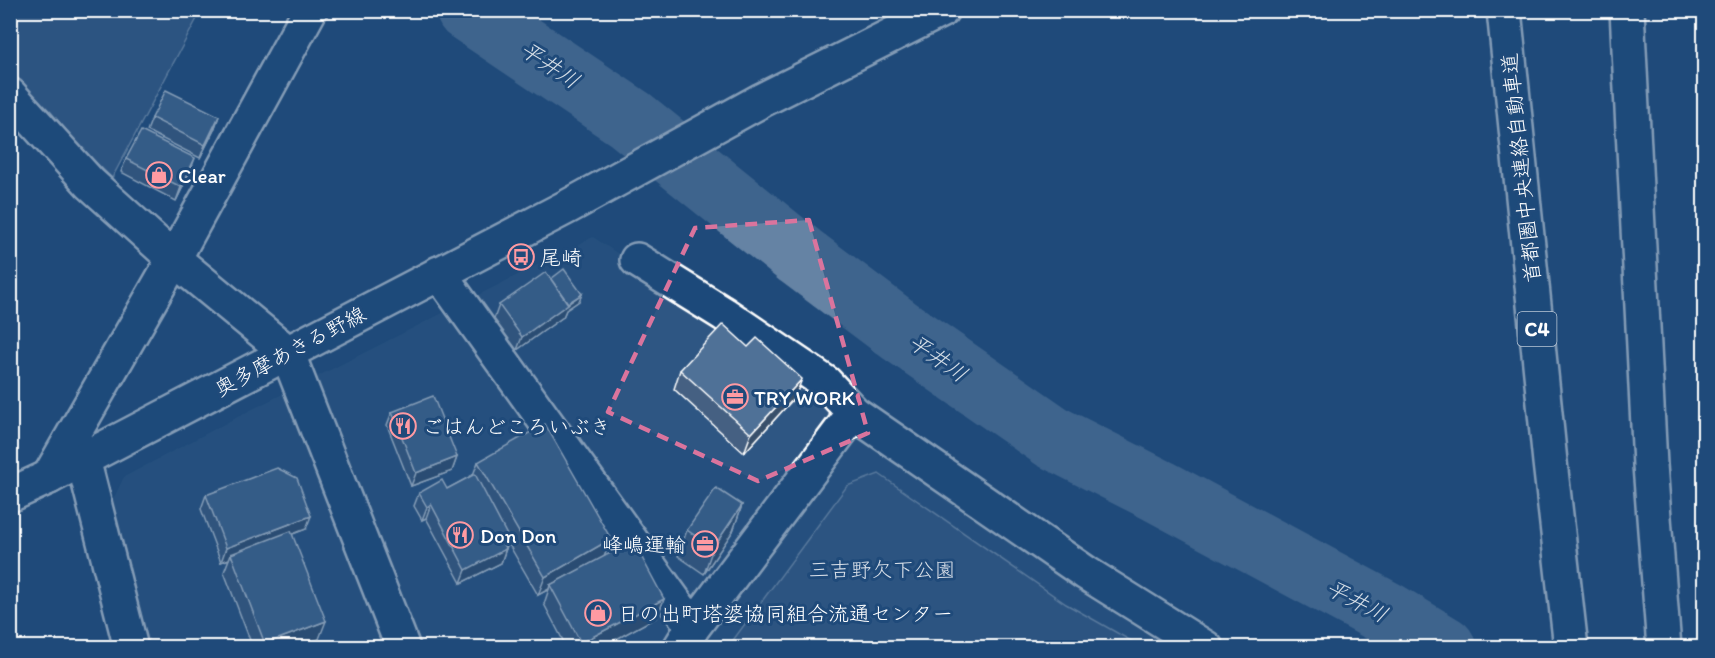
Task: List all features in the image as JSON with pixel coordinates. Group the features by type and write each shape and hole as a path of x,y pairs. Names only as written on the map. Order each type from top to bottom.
{"main road":[{"name":"奥多摩あきる野線","path":"10,495 49,477 569,206 762,100 942,10"},
{"name":"首都圏中央連絡自動車道","path":"1504,10 1571,648"},
{"path":"1627,10 1650,465 1664,648"},
{"path":"49,477 174,259 308,14"},
{"path":"10,95 90,183 174,259 287,352 403,648"},
{"path":"637,260 724,314 826,383 854,413 1086,573 1206,648"},
{"path":"439,273 687,637 854,413"},
{"path":"83,459 131,648"}],"highlighted area":[{"path":"809,220 868,433 758,481 608,412 695,228"}],"shaded area":[{"path":"593,237 1206,647 147,647 113,500 124,477 247,412"}],"green space":[{"path":"10,11 201,11 112,178 79,146 51,112 11,74"},
{"name":"三吉野欠下公園","path":"879,474 1066,604 1142,647 728,647 847,486"}],"building":[{"path":"166,90 219,116 205,145 152,118"},
{"path":"141,131 195,158 181,187 126,159"},
{"path":"564,269 582,294 568,303 551,279"},
{"path":"546,272 568,304 522,337 499,305"},
{"path":"723,324 748,347 757,338 802,379 751,434 680,370"},
{"path":"433,396 457,457 416,473 392,412"},
{"path":"545,424 611,539 545,577 478,462"},
{"path":"277,468 297,478 311,516 226,548 206,495"},
{"path":"475,474 509,539 502,543 506,549 466,570 431,504 427,507 419,493 442,480 447,489"},
{"path":"716,488 742,505 713,548 687,530"},
{"path":"291,531 326,621 265,644 231,554"},
{"path":"633,541 664,599 581,643 550,585"},
{"path":"346,640 349,648 325,648"},
{"path":"299,643 301,648 286,648"}],"waterway":[{"name":"平井川","path":"468,10 630,119 800,256 900,331 1054,438 1159,491 1386,613 1444,648"}],"place":[{"name":"Clear","path":"159,175"},
{"name":"尾崎","path":"521,257"},
{"name":"TRY WORK","path":"735,397"},
{"name":"ごはんどころいぶき","path":"403,426"},
{"name":"Don Don","path":"460,535"},
{"name":"峰嶋運輸","path":"705,544"},
{"name":"日の出町塔婆協同組合流通センター","path":"598,613"}]}
